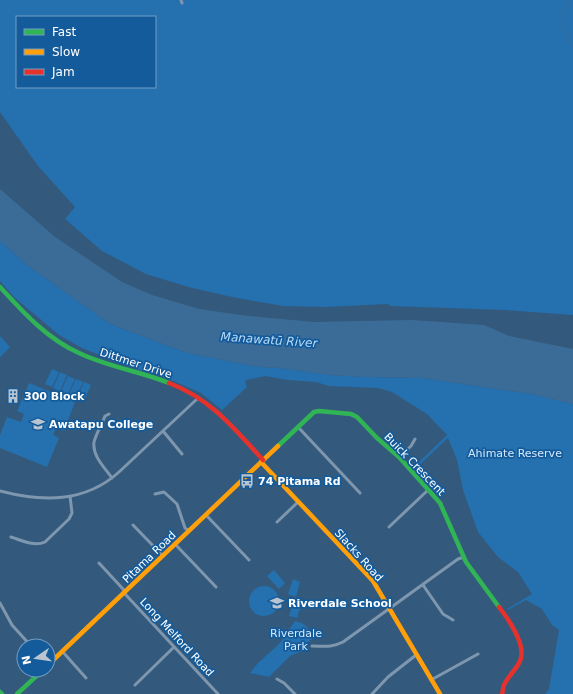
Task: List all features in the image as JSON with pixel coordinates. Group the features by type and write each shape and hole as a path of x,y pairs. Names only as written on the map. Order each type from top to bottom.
{"street":[{"name":"Dittmer Drive","path":"0,287 42,330 78,353 105,363 161,379 198,397 210,405 262,461"},
{"path":"0,490 18,495 40,498 58,498 91,490 112,478 198,397"},
{"name":"Buick Crescent","path":"262,461 312,413 316,411 354,415 399,457 442,506 464,557 474,574 503,612 522,644 520,661 504,685 502,694"},
{"path":"109,414 105,416 94,442 94,447 97,458 112,478"},
{"path":"298,427 360,493"},
{"path":"163,431 182,454"},
{"path":"399,457 411,446 415,439"},
{"name":"Slacks Road","path":"262,461 298,502 369,576 440,694"},
{"name":"Pitama Road","path":"56,657 262,461"},
{"path":"389,527 429,490"},
{"path":"155,494 164,492 177,504 186,528 189,531"},
{"path":"11,537 34,544 45,542 70,519 72,514 70,496"},
{"path":"277,522 298,502"},
{"path":"206,515 249,560"},
{"path":"133,525 163,556"},
{"path":"175,544 216,587"},
{"path":"312,646 335,646 343,642 458,559 464,557"},
{"name":"Long Melford Road","path":"99,563 124,589 126,595 218,694"},
{"path":"423,585 443,614 453,620"},
{"path":"0,603 12,625 24,638"},
{"path":"134,685 174,647"},
{"path":"62,651 86,678"},
{"path":"431,680 478,654"},
{"path":"372,694 388,677 416,655"},
{"path":"17,694 34,678"},
{"path":"277,679 284,683 294,694"}],"green space":[{"path":"0,0 573,0 573,315 505,310 391,306 388,304 325,307 283,306 192,288 146,274 102,251 65,219 75,207 38,166 0,112"},
{"name":"Ahimate Reserve","path":"0,241 27,265 110,324 187,353 259,367 280,368 329,375 423,378 531,394 573,404 573,694 545,694 549,689 559,630 552,625 542,609 526,600 508,610 507,609 532,594 518,572 498,557 478,532 463,490 457,460 448,438 415,469 414,467 447,435 427,414 392,392 378,388 329,386 316,382 288,380 265,376 246,380 247,387 222,410 201,393 164,377 130,367 82,348 59,335 14,297 0,281"},
{"path":"0,336 10,347 0,357"},
{"path":"52,369 59,372 52,387 45,384"},
{"path":"60,372 67,375 60,391 53,388"},
{"path":"68,376 75,379 68,394 61,391"},
{"path":"76,379 83,382 76,397 69,394"},
{"path":"84,382 91,385 84,401 77,398"},
{"path":"29,383 75,402 64,431 56,428 53,435 59,438 47,467 0,448 0,435 7,417 21,422 24,414 17,411"},
{"path":"274,570 285,583 279,589 267,576"},
{"path":"293,579 300,582 296,597 288,594"},
{"path":"264,586 275,590 279,601 275,612 264,616 253,612 249,601 253,590"},
{"path":"294,601 302,603 297,618 289,616"},
{"name":"Riverdale Park","path":"295,621 305,625 309,629 313,639 308,642 307,649 290,656 269,677 250,673 258,663 279,644"}],"water":[{"name":"Manawatū River","path":"0,189 55,237 122,282 152,295 199,309 248,316 314,322 412,320 484,325 509,336 573,349 573,404 531,394 423,378 329,375 280,368 259,367 187,353 110,324 27,265 0,241"}],"waterway":[{"path":"567,0 563,26 573,47"}],"traffic: fast":[{"path":"0,287 46,333 67,347 101,362 169,383"},
{"path":"278,446 314,412 319,411 351,414 357,417 377,438 399,457 440,503 466,562 499,607"},
{"path":"17,694 34,678"}],"traffic: slow":[{"path":"56,657 278,446"},
{"path":"261,462 373,581 440,694"}],"traffic: jam":[{"path":"169,383 197,397 210,406 232,426 263,460"},
{"path":"499,607 516,633 522,655 520,661 504,685 502,694"}],"place":[{"name":"300 Block","path":"13,396"},
{"name":"Awatapu College","path":"38,424"},
{"name":"74 Pitama Rd","path":"247,481"},
{"name":"Riverdale School","path":"277,603"}]}
